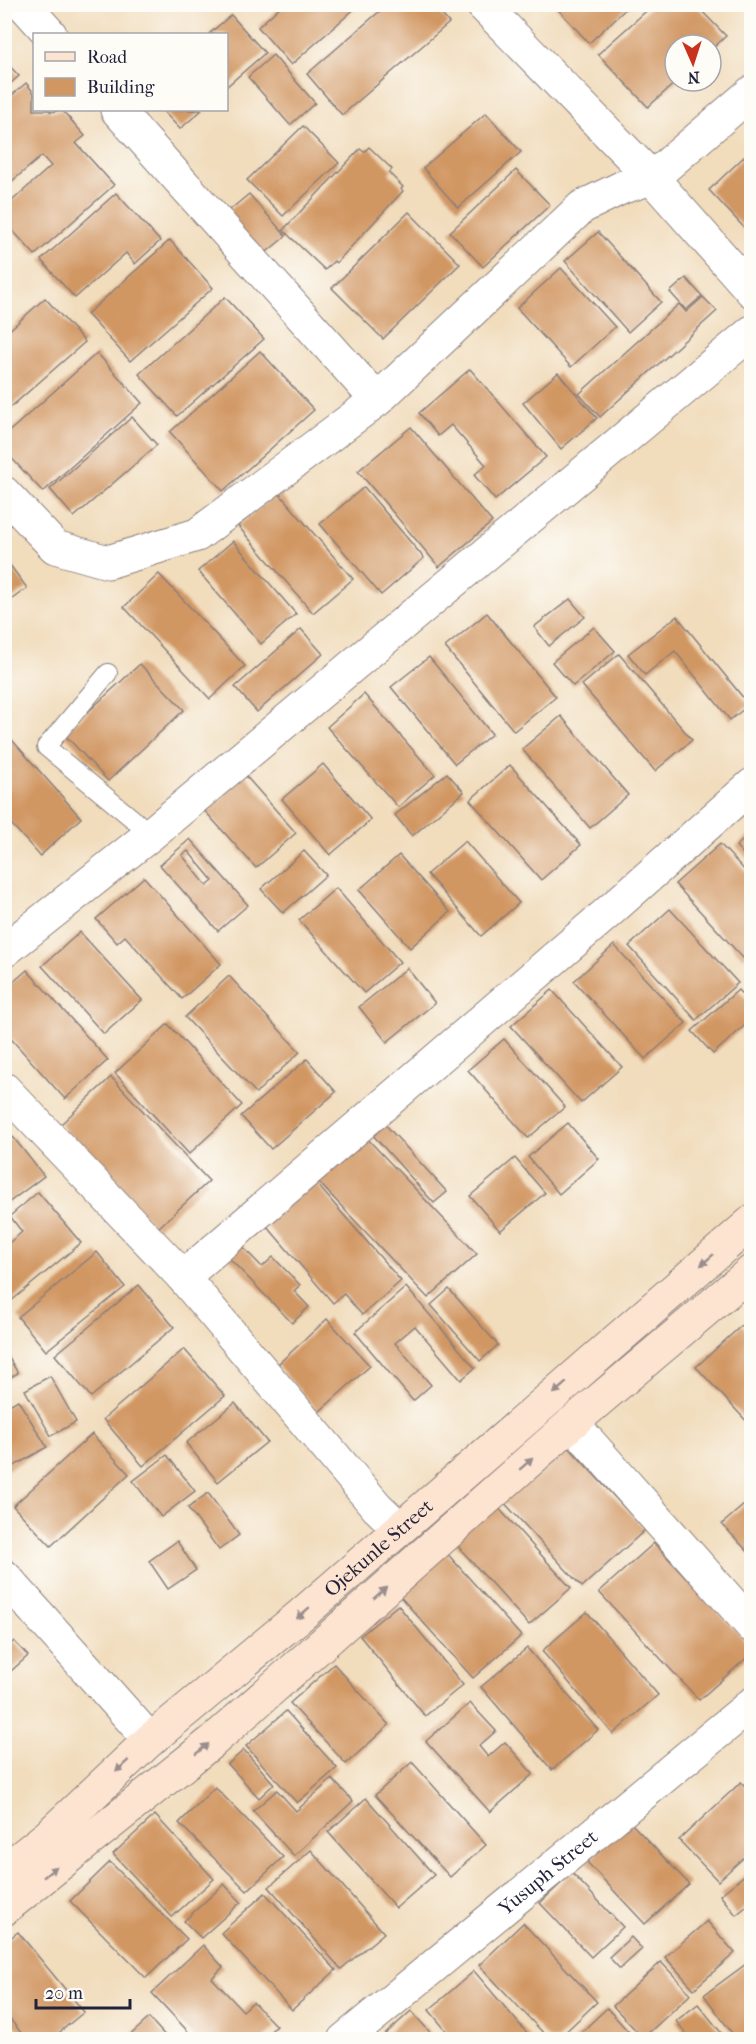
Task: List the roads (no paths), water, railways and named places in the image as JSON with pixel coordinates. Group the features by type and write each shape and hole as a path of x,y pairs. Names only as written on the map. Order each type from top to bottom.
{"street":[{"path":"23,4 49,33"},
{"path":"482,4 652,178 752,291"},
{"path":"7,500 55,547 108,562 197,535 377,400 582,207 623,187 652,178 752,92"},
{"path":"118,111 377,400"},
{"path":"4,951 151,834 752,332"},
{"path":"183,1277 752,785"},
{"path":"4,1089 183,1277 377,1507 399,1528"},
{"name":"Ojekunle Street","path":"4,1871 48,1836 150,1740 301,1615 752,1222"},
{"name":"Ojekunle Street","path":"4,1909 213,1741 572,1423 752,1271"},
{"path":"572,1423 752,1626"},
{"path":"4,1576 150,1740"},
{"name":"Yusuph Street","path":"344,2040 752,1704"}],"lane":[{"path":"108,673 46,747 151,834"}]}
